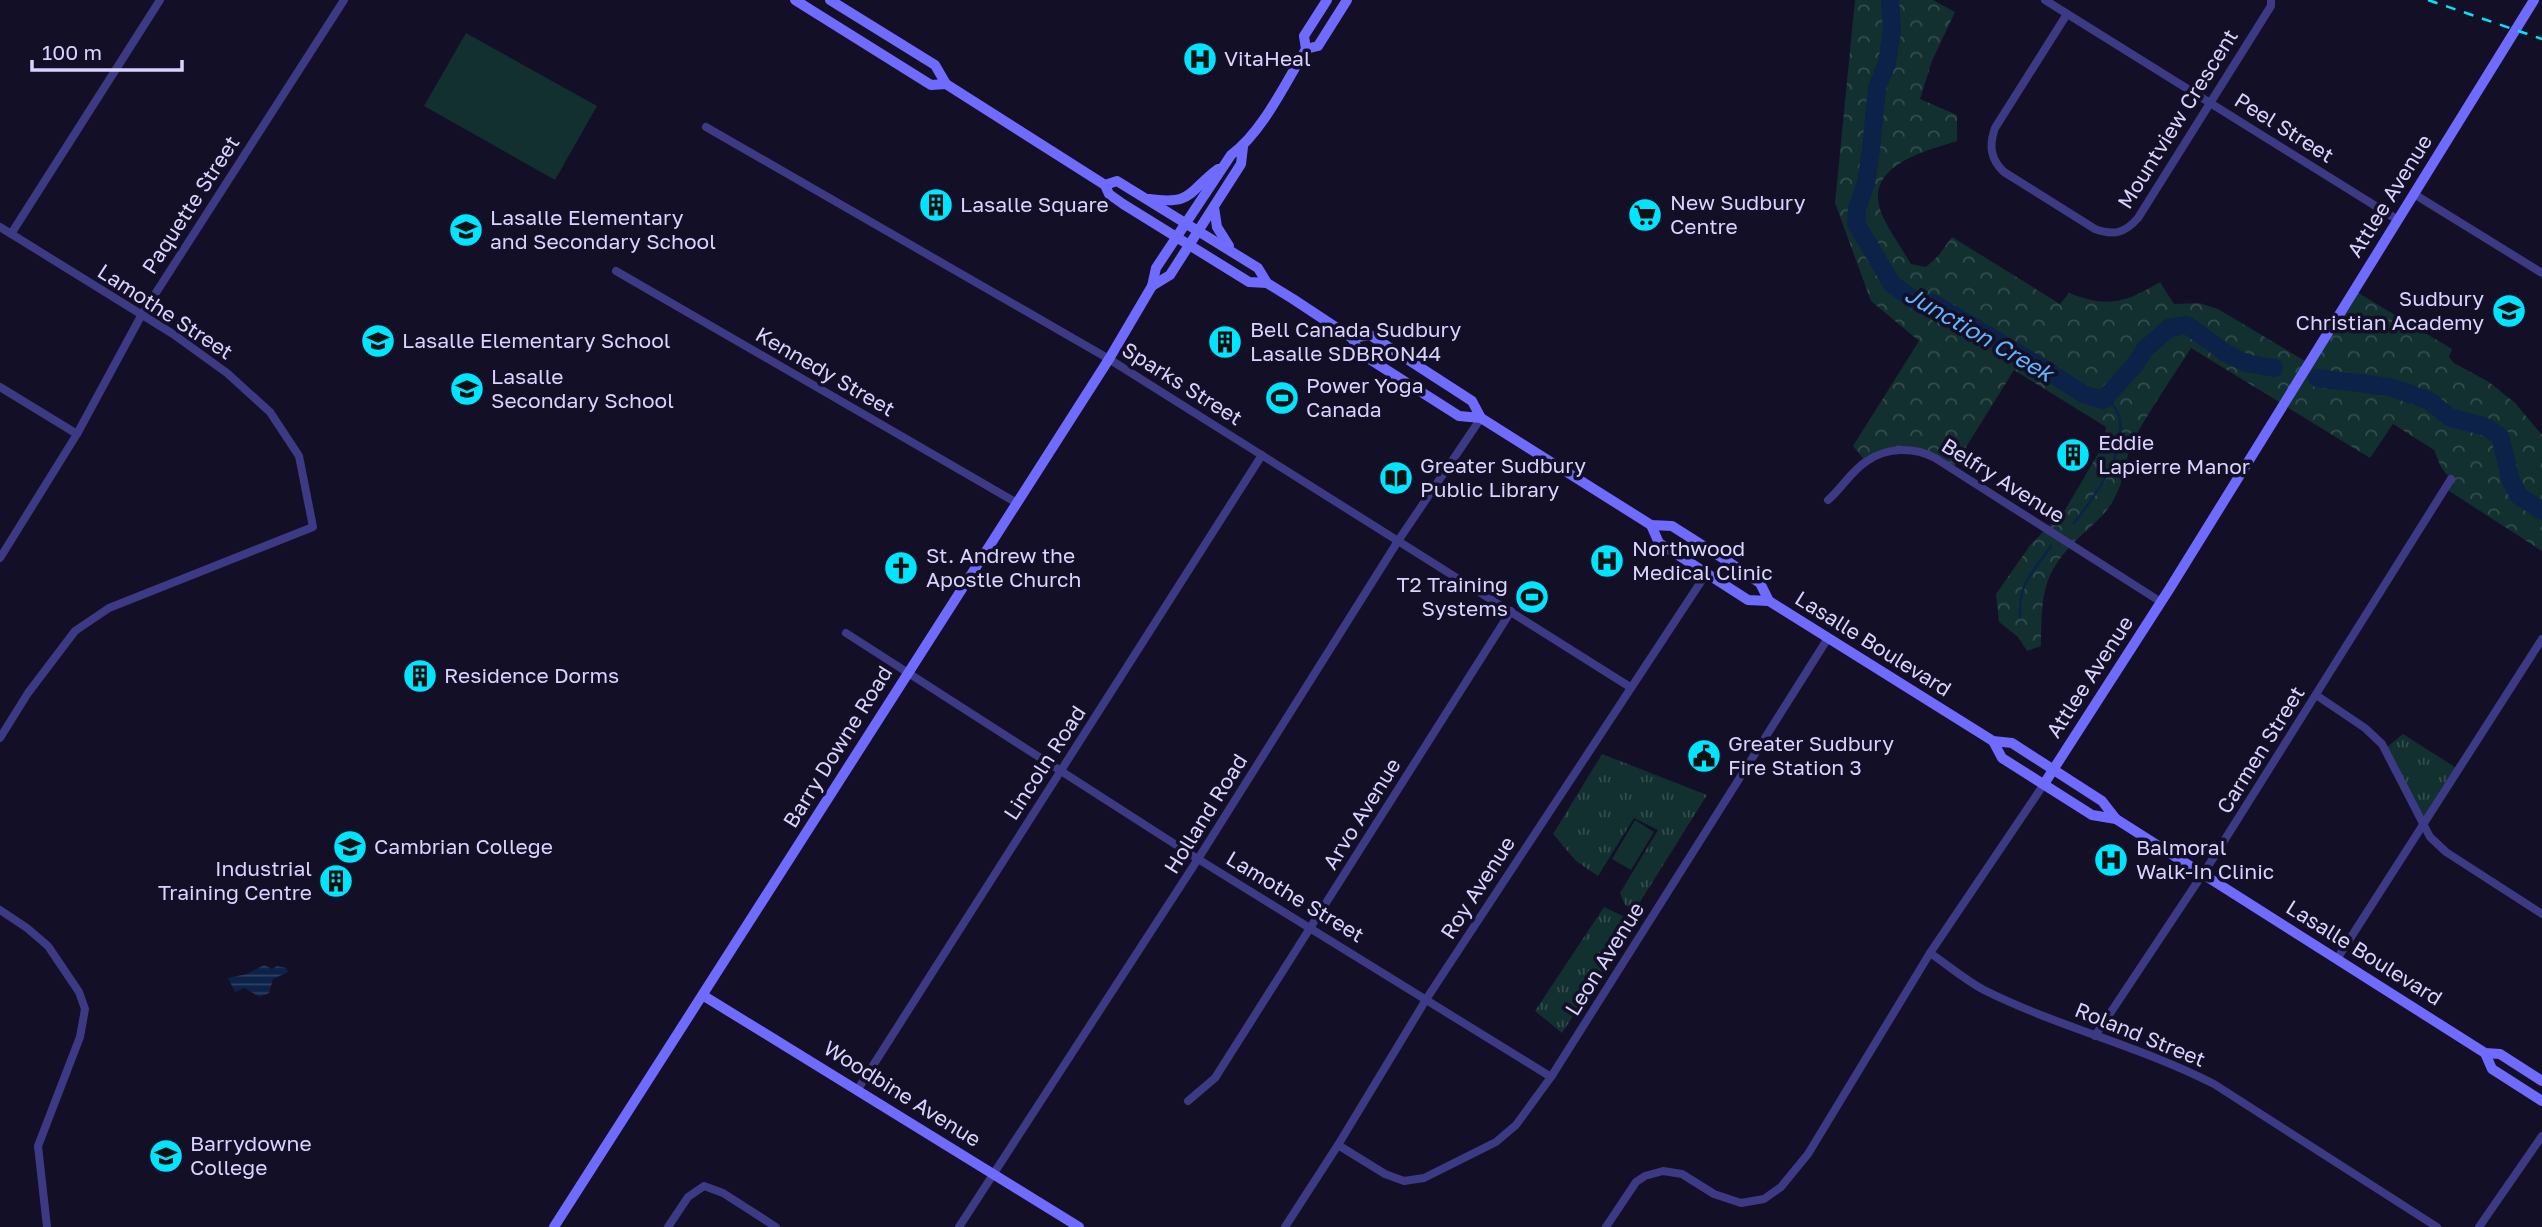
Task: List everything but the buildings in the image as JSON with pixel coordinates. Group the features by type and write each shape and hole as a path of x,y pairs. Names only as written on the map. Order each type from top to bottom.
{"main road":[{"name":"Lasalle Boulevard","path":"795,0 931,85 946,85"},
{"name":"Lasalle Boulevard","path":"830,0 935,65 946,85 1105,185 1109,194 1249,282 1267,283"},
{"name":"Barry Downe Road","path":"1307,49 1304,36 1327,0"},
{"name":"Barry Downe Road","path":"554,1227 1109,359 1152,286 1156,268 1231,155 1243,147 1307,49 1318,46 1347,0"},
{"name":"Attlee Avenue","path":"2044,784 2161,602 2534,0"},
{"name":"Barry Downe Road","path":"1152,286 1170,275 1190,246 1241,164 1243,147"},
{"path":"1145,198 1169,202 1182,200 1226,163"},
{"name":"Lasalle Boulevard","path":"1105,185 1117,181 1258,268 1267,283 1352,338 1360,353 1459,416 1481,418 1651,525 1672,527 1735,566 1760,583 1769,601"},
{"path":"1214,206 1220,235 1235,253"},
{"name":"Lasalle Boulevard","path":"1352,338 1370,335 1472,401 1481,418"},
{"name":"Lasalle Boulevard","path":"1651,525 1659,543 1748,600 1769,601 1993,741 2012,743 2102,801 2116,819 2485,1053 2500,1054 2542,1081"},
{"name":"Lasalle Boulevard","path":"1993,741 2002,758 2092,815 2116,819"},
{"name":"Woodbine Avenue","path":"704,996 1079,1227"},
{"name":"Lasalle Boulevard","path":"2485,1053 2492,1069 2542,1101"}],"street":[{"path":"11,234 160,0"},
{"name":"Paquette Street","path":"0,558 78,434 141,316 344,0"},
{"name":"Peel Street","path":"2045,0 2398,220"},
{"name":"Mountview Crescent","path":"2067,14 1995,128 1991,147 1996,165 2004,172 2095,229 2106,233 2128,229 2138,218 2270,6 2271,0"},
{"name":"Sparks Street","path":"706,127 1109,359 1630,687"},
{"path":"2414,194 2542,273"},
{"name":"Lamothe Street","path":"0,227 173,334 227,373 270,412 299,456 313,527 109,608 75,631 0,738"},
{"name":"Kennedy Street","path":"616,271 1017,503"},
{"path":"0,387 78,434"},
{"name":"Holland Road","path":"959,1227 1198,859 1398,541 1481,418"},
{"name":"Belfry Avenue","path":"1828,500 1865,461 1889,452 1916,450 1941,463 2161,602"},
{"name":"Lincoln Road","path":"858,1089 1262,455"},
{"name":"Carmen Street","path":"2095,1036 2203,873 2451,480"},
{"name":"Roy Avenue","path":"1285,1227 1427,998 1706,573"},
{"name":"Arvo Avenue","path":"1188,1101 1215,1078 1511,611"},
{"name":"Lamothe Street","path":"846,633 1198,859 1551,1077"},
{"name":"Leon Avenue","path":"1338,1145 1385,1174 1404,1181 1424,1178 1496,1142 1516,1125 1551,1077 1828,639"},
{"path":"2337,959 2542,639"},
{"path":"2316,695 2365,728 2382,744 2430,837 2446,852 2542,914"},
{"name":"Attlee Avenue","path":"1606,1227 1636,1182 1645,1176 1663,1171 1682,1174 1714,1194 1741,1203 1764,1199 1782,1187 1808,1154 1930,953 2044,784"},
{"path":"0,910 27,928 47,946 79,992 85,1009 80,1037 38,1146 47,1227"},
{"name":"Roland Street","path":"1930,953 1983,989 2095,1036 2183,1068 2214,1084 2437,1227"},
{"path":"2479,1227 2542,1136"},
{"path":"668,1227 688,1197 704,1186 723,1193 776,1227"}],"green space":[{"path":"1855,0 1933,0 1955,12 1932,61 1920,99 1957,115 1957,141 1927,150 1898,164 1887,174 1880,186 1878,200 1883,217 1911,264 1926,267 1952,237 2060,304 2069,293 2094,301 2126,299 2160,282 2174,304 2199,303 2218,309 2310,364 2355,291 2452,349 2449,357 2454,363 2489,382 2515,403 2542,435 2542,551 2446,489 2451,480 2441,467 2434,450 2393,424 2370,458 2191,348 2134,439 2119,488 2110,506 2071,546 2052,571 2044,596 2041,646 2027,651 2018,637 1999,622 1996,594 2031,544 2065,510 2102,447 2106,427 2014,370 1953,468 1916,449 1865,461 1853,446 1919,341 1871,301 1835,203"},
{"path":"466,33 597,106 555,180 424,106"},
{"path":"2403,734 2458,769 2424,823 2386,748"},
{"path":"1602,754 1707,795 1635,910 1625,905 1620,893 1658,830 1634,818 1598,876 1576,861 1553,834"},
{"path":"1635,820 1654,832 1631,870 1612,859"},
{"path":"1604,907 1627,918 1631,927 1562,1033 1535,1011"}],"water":[{"path":"264,965 272,969 277,966 286,968 288,972 273,979 269,993 260,997 244,988 235,992 228,978 247,974"}],"waterway":[{"name":"Junction Creek","path":"1890,0 1892,31 1887,63 1877,88 1866,183 1857,209 1856,223 1892,284 1921,305 1933,303 2083,394 2103,400 2134,366 2145,349 2169,328 2187,325 2226,353 2246,363 2274,368"},
{"name":"Junction Creek","path":"2317,378 2390,387 2430,401 2449,417 2486,427 2500,436 2511,481 2519,496 2542,511"},
{"path":"2074,523 2107,475 2118,448 2120,420 2107,396"},
{"path":"2020,617 2024,586 2051,546"}],"railway":[{"path":"2428,0 2542,39"}],"place":[{"name":"VitaHeal","path":"1200,59"},
{"name":"Lasalle Square","path":"936,205"},
{"name":"New Sudbury Centre","path":"1645,215"},
{"name":"Lasalle Elementary and Secondary School","path":"466,230"},
{"name":"Sudbury Christian Academy","path":"2509,311"},
{"name":"Lasalle Elementary School","path":"378,341"},
{"name":"Bell Canada Sudbury Lasalle SDBRON44","path":"1225,342"},
{"name":"Lasalle Secondary School","path":"467,389"},
{"name":"Power Yoga Canada","path":"1282,398"},
{"name":"Eddie Lapierre Manor","path":"2073,455"},
{"name":"Greater Sudbury Public Library","path":"1396,478"},
{"name":"Northwood Medical Clinic","path":"1607,561"},
{"name":"St. Andrew the Apostle Church","path":"901,568"},
{"name":"T2 Training Systems","path":"1532,597"},
{"name":"Residence Dorms","path":"420,676"},
{"name":"Greater Sudbury Fire Station 3","path":"1704,756"},
{"name":"Cambrian College","path":"350,847"},
{"name":"Balmoral Walk-In Clinic","path":"2111,860"},
{"name":"Industrial Training Centre","path":"336,881"},
{"name":"Barrydowne College","path":"166,1156"}]}
